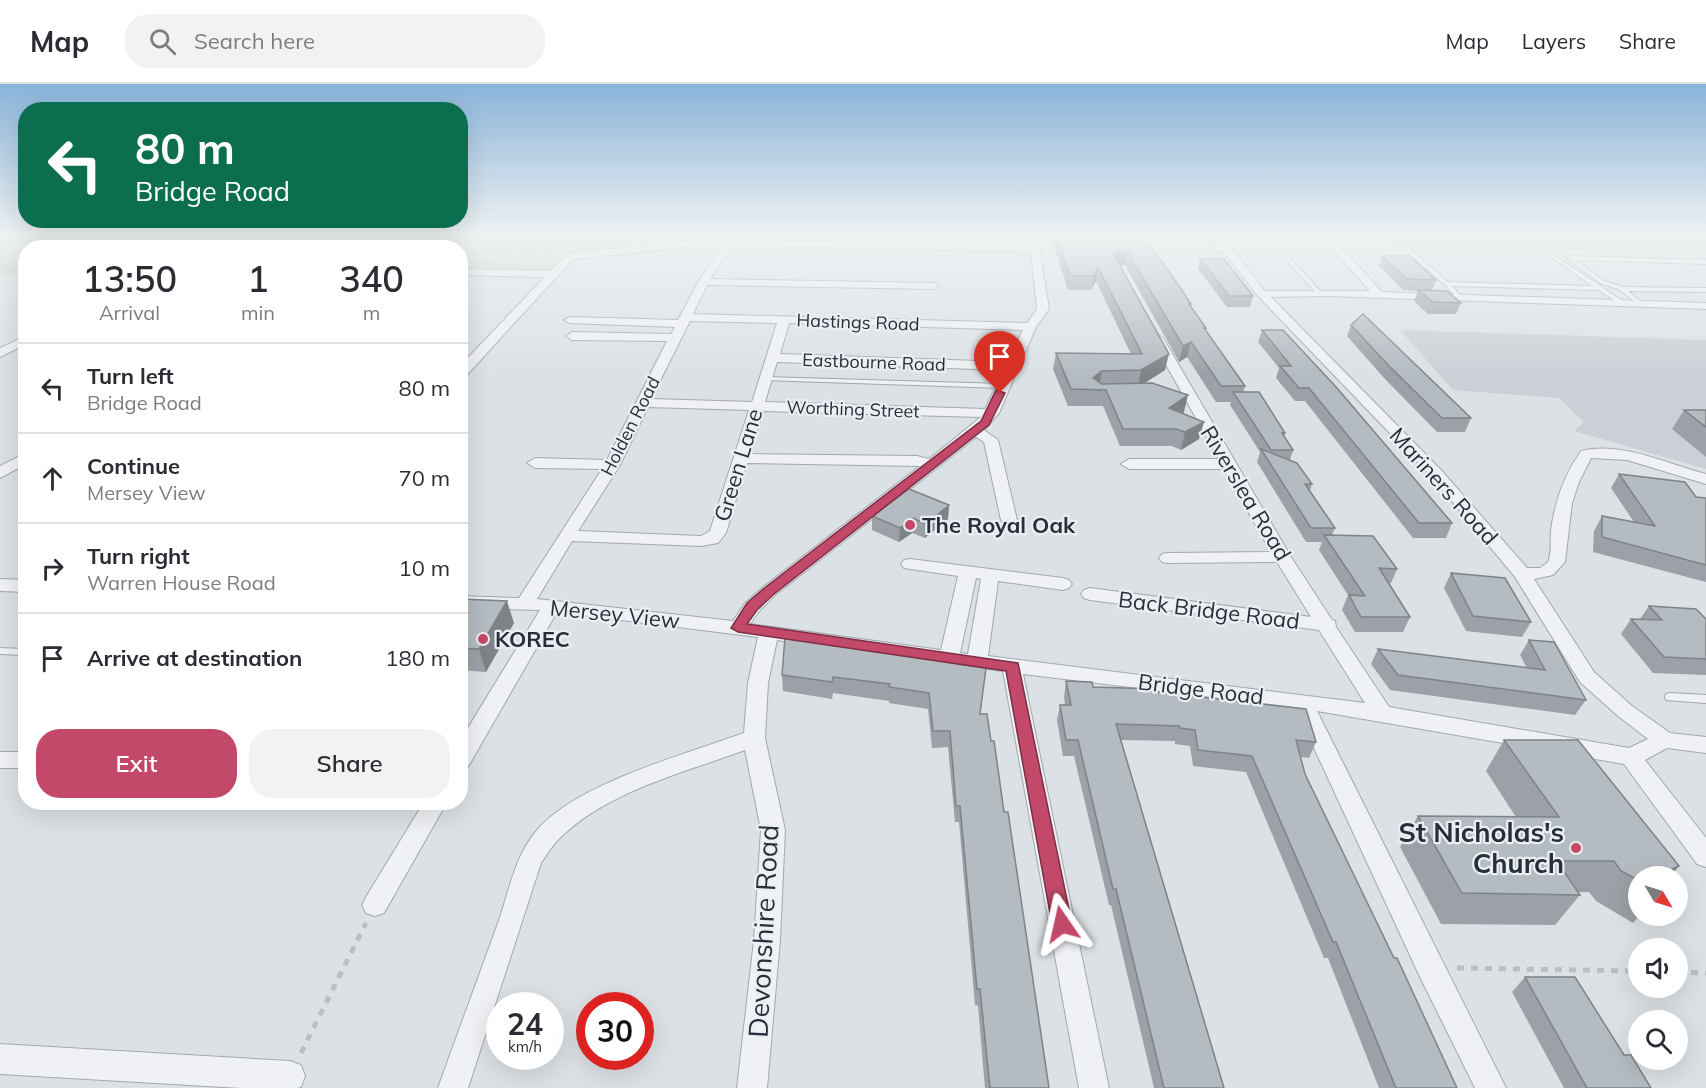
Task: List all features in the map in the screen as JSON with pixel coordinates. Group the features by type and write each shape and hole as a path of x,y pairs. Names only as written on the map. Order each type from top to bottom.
{"street":[{"path":"468,365 546,282"},
{"path":"703,282 934,286"},
{"name":"Holden Road","path":"524,604 612,465 703,282"},
{"path":"738,628 752,607 768,592 840,542 975,431 992,413 1030,327 1043,309 1040,282"},
{"name":"Mariners Road","path":"1253,282 1436,473 1522,574 1587,677 1624,711 1665,740"},
{"path":"1367,282 1378,294"},
{"path":"1262,294 1378,294 1706,306"},
{"name":"Hastings Road","path":"570,320 784,320 1030,327"},
{"name":"Green Lane","path":"568,536 701,541 712,539 717,533 784,320"},
{"name":"Riverslea Road","path":"1147,320 1181,392 1228,464 1282,557 1328,625 1382,713"},
{"path":"572,336 675,338"},
{"path":"0,353 18,343"},
{"name":"Eastbourne Road","path":"772,358 1013,366"},
{"name":"Worthing Street","path":"642,403 992,413"},
{"path":"975,431 991,440 1009,520"},
{"path":"1522,574 1543,573 1556,564 1559,557 1559,535 1565,500 1579,463 1586,454 1598,452 1616,454 1682,478 1706,479"},
{"path":"740,459 917,460 933,465"},
{"path":"0,473 18,462"},
{"path":"535,463 612,465"},
{"path":"1129,464 1228,464"},
{"path":"1168,558 1282,557"},
{"path":"909,564 1063,584"},
{"path":"949,658 968,572"},
{"path":"977,662 990,574"},
{"path":"0,585 18,586"},
{"name":"Back Bridge Road","path":"1090,594 1328,625"},
{"name":"Mersey View","path":"468,602 552,606 769,632"},
{"path":"468,748 552,606"},
{"name":"Bridge Road","path":"769,632 1012,667 1302,701 1631,757"},
{"name":"Devonshire Road","path":"752,1088 767,940 773,830 753,738 758,683 769,632"},
{"path":"1012,667 1094,1088"},
{"path":"1302,701 1430,968 1491,1088"},
{"path":"453,1088 512,919 530,860 548,835 568,816 608,792 753,738"},
{"path":"1706,745 1665,740 1631,757 1706,857"},
{"path":"0,760 18,760"},
{"path":"375,905 431,810"},
{"path":"0,1059 290,1076"}],"lane":[{"path":"1308,282 1318,293"},
{"path":"1445,282 1460,298"},
{"path":"1590,282 1624,304"},
{"path":"1602,282 1622,289 1706,290"},
{"path":"1447,284 1599,288"},
{"path":"1622,289 1641,304"},
{"path":"765,379 1003,386"},
{"path":"0,651 18,652"},
{"path":"1670,697 1706,699"}],"path":[{"path":"290,1076 375,905"},
{"path":"1430,968 1628,971"},
{"path":"1688,972 1706,973"}],"shaded area":[{"path":"1400,330 1706,340 1706,469 1574,431 1584,422 1559,398 1453,390"}],"building":[{"path":"1106,282 1129,282 1169,354 1141,370 1102,371 1093,378 1102,384 1152,383 1188,395 1169,408 1204,422 1185,432 1176,429 1123,429 1106,390 1071,389 1056,353 1142,354"},
{"path":"1145,282 1176,282 1206,328 1204,328 1245,386 1221,386 1191,342 1183,346"},
{"path":"1218,282 1242,282 1253,296 1229,296"},
{"path":"1418,290 1447,291 1461,303 1433,302"},
{"path":"1363,314 1471,418 1442,418 1351,325"},
{"path":"1262,330 1283,330 1337,388 1452,523 1419,523 1309,388 1299,388 1280,366 1291,366"},
{"path":"1233,392 1259,392 1293,450 1271,450"},
{"path":"1684,410 1706,410 1706,427"},
{"path":"1261,449 1297,463 1312,484 1305,484 1335,528 1311,528"},
{"path":"1619,474 1685,482 1696,497 1706,498 1706,565 1602,537 1602,516 1655,526"},
{"path":"909,489 949,505 926,524 913,518 900,528 872,516"},
{"path":"1324,535 1373,536 1397,569 1379,568 1410,617 1361,617 1349,595 1365,596"},
{"path":"1451,573 1505,578 1531,622 1473,616"},
{"path":"468,599 507,601 479,649 468,648"},
{"path":"1649,606 1696,609 1706,619 1706,659 1664,657 1631,619 1662,620"},
{"path":"785,637 986,668 980,714 987,714 991,741 994,741 1004,812 1008,812 1049,1088 990,1088 980,989 977,989 960,806 956,806 950,731 933,731 929,693 889,687 890,684 833,677 832,682 782,675"},
{"path":"1529,640 1554,642 1586,700 1398,675 1378,649 1545,670"},
{"path":"1066,681 1092,682 1093,687 1155,689 1156,692 1306,709 1316,742 1296,740 1305,774 1394,958 1397,958 1457,1088 1396,1088 1336,942 1333,942 1252,756 1198,750 1195,730 1179,726 1116,724 1224,1088 1164,1088 1078,740 1066,740 1060,705 1071,705"},
{"path":"1504,740 1578,740 1679,866 1628,866 1628,875 1621,871 1614,861 1557,861 1580,895 1462,893 1418,816 1559,817"},
{"path":"1525,977 1575,977 1624,1055 1628,1055 1628,1070 1640,1070 1651,1088 1587,1088"}],"place":[{"name":"The Royal Oak","path":"910,525"},
{"name":"KOREC","path":"483,639"},
{"name":"St Nicholas's Church","path":"1576,848"}],"route":[{"path":"1000,393 986,422 768,592 752,607 738,628 1012,667 1062,924"}]}
